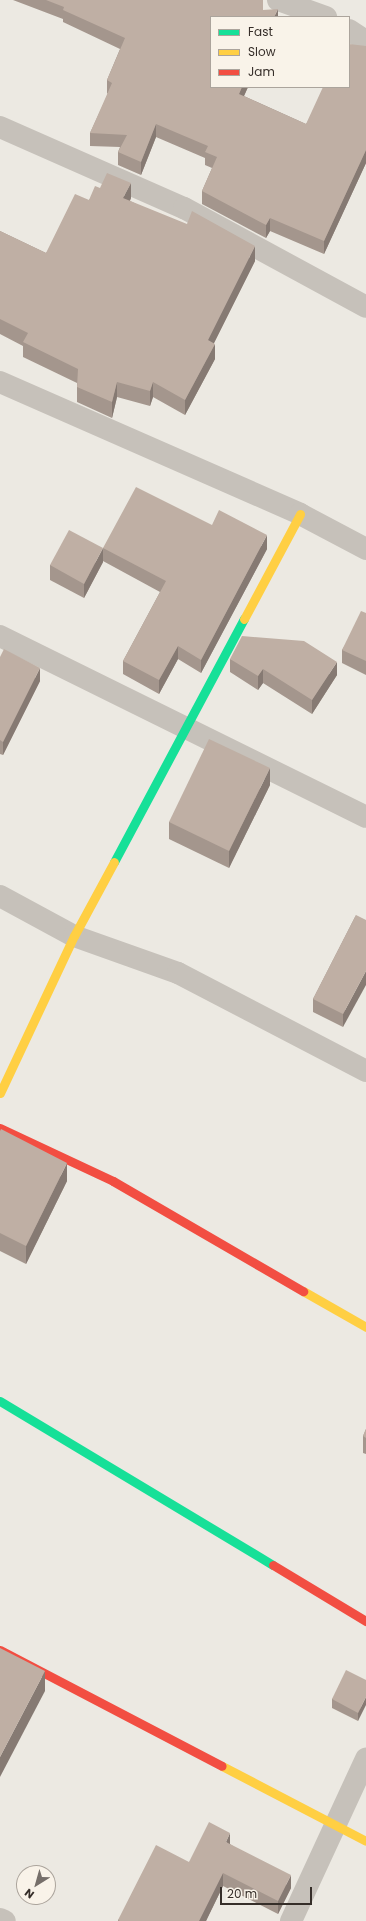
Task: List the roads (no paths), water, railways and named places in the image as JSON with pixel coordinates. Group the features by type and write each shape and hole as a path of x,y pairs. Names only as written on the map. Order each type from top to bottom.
{"street":[{"path":"278,0 323,16"},
{"path":"350,31 366,40"},
{"path":"0,127 184,208 366,307"},
{"path":"0,382 300,514 366,549"},
{"path":"0,1093 74,936 183,729 300,514"},
{"path":"0,636 183,729 366,817"},
{"path":"0,896 74,936 178,973 366,1071"},
{"path":"0,1128 113,1180 366,1327"},
{"path":"0,1401 366,1621"},
{"path":"0,1650 366,1841"},
{"path":"291,1921 366,1759"},
{"path":"0,1918 5,1921"}]}
